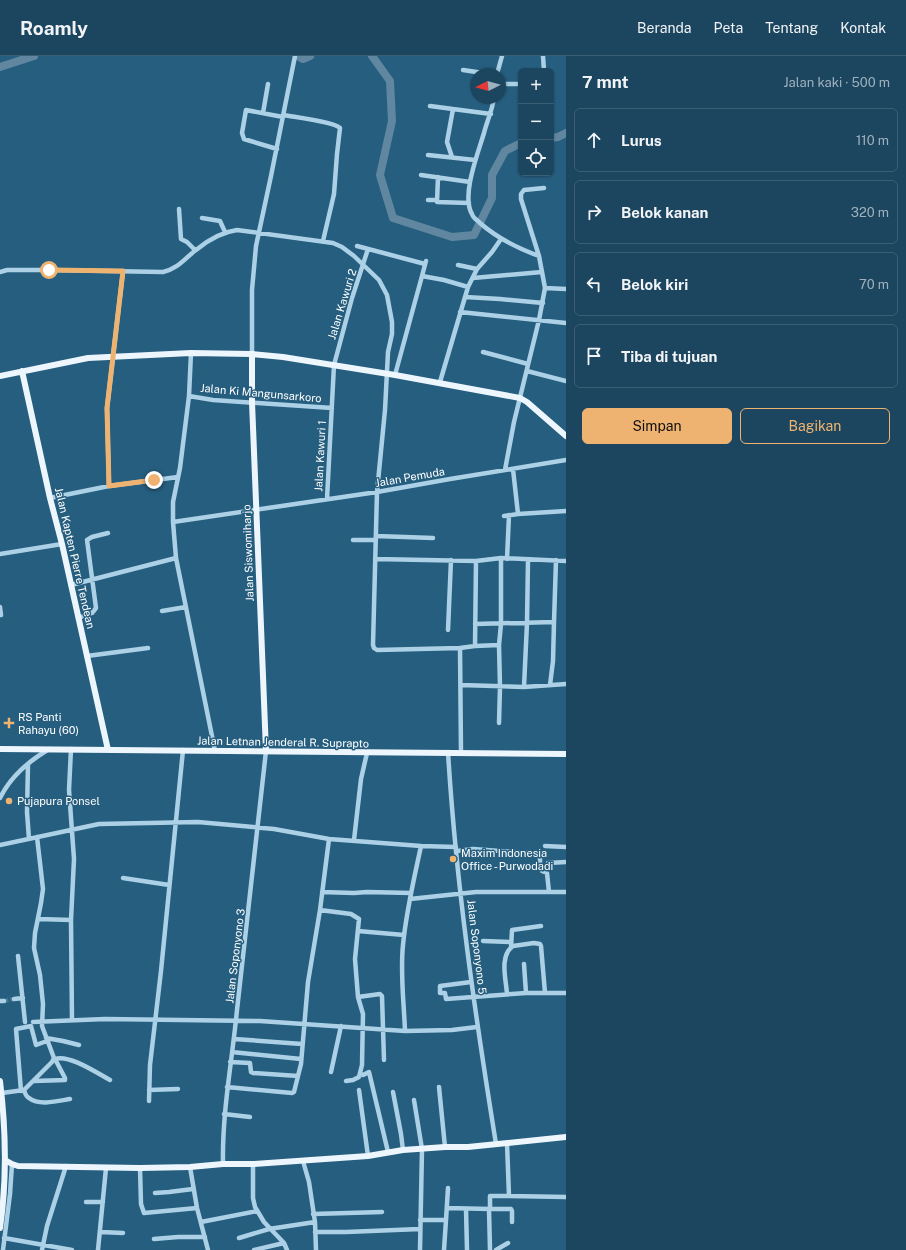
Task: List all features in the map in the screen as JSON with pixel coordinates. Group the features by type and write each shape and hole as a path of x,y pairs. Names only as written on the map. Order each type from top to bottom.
{"main road":[{"path":"0,376 88,358 112,356 191,353 252,354 283,357 440,382 520,398 527,402 566,436"},
{"name":"Jalan Siswomiharjo","path":"252,354 252,402 266,751"},
{"name":"Jalan Kapten Pierre Tendean","path":"22,371 108,750"},
{"name":"Jalan Letnan Jenderal R. Suprapto","path":"0,749 566,754"},
{"path":"0,1081 2,1093 5,1160 0,1228"},
{"path":"5,1160 18,1166 106,1168 190,1167 368,1156 403,1150 468,1147 566,1137"}],"street":[{"path":"252,354 253,268 256,246 277,149 294,56"},
{"path":"499,68 502,56"},
{"path":"544,56 544,68"},
{"path":"463,70 470,71"},
{"path":"263,113 268,84"},
{"path":"506,84 518,84"},
{"path":"493,104 491,114 475,160 470,182 469,208 472,216 492,233 518,248 539,256"},
{"path":"430,106 491,114"},
{"path":"452,158 447,142 453,109"},
{"path":"277,149 245,140 242,133 246,110 324,122 340,128 334,194 323,241"},
{"path":"428,155 475,160"},
{"path":"421,175 470,182"},
{"path":"437,200 438,177"},
{"path":"505,470 514,422 543,303 545,288 539,256 520,196 524,190 544,188"},
{"path":"428,200 437,200 438,203 469,203"},
{"path":"180,209 181,239 187,242 195,250"},
{"path":"202,218 220,221 225,232"},
{"path":"0,272 7,270 163,272 175,268 195,250 213,238 225,232 237,230 323,241 342,247 354,256 379,280 389,303 392,328 388,352 385,410 377,492 374,648 377,650 460,648 499,645"},
{"path":"440,382 468,286 477,269 501,239"},
{"path":"357,246 425,263 396,375"},
{"name":"Jalan Kawuri 2","path":"334,365 352,298 368,249"},
{"path":"458,265 477,269"},
{"path":"109,486 107,408 123,271"},
{"path":"473,278 542,272"},
{"path":"422,276 468,286"},
{"path":"545,288 566,289"},
{"path":"465,297 543,303"},
{"path":"460,312 566,323"},
{"path":"483,352 528,364"},
{"path":"191,353 189,396 178,477 173,502 173,522 176,558 215,751"},
{"name":"Jalan Kawuri 1","path":"327,499 334,365"},
{"path":"527,371 566,381"},
{"name":"Jalan Ki Mangunsarkoro","path":"189,396 213,400 332,408"},
{"name":"Jalan Pemuda","path":"173,522 256,508 377,492 566,460"},
{"path":"513,469 518,514"},
{"path":"50,498 109,486 178,477"},
{"path":"507,559 507,515 566,511"},
{"path":"78,618 92,613 96,608 87,540 92,537 108,533"},
{"path":"353,540 376,538 433,538"},
{"path":"0,554 62,544"},
{"path":"71,585 176,558"},
{"path":"375,559 476,560 501,558 566,561"},
{"path":"499,723 501,558"},
{"path":"448,630 451,560"},
{"path":"475,646 474,624 476,560"},
{"path":"524,687 528,623 528,560"},
{"path":"550,685 553,661 556,560"},
{"path":"162,611 186,606"},
{"path":"0,607 1,615"},
{"path":"474,624 554,622"},
{"path":"87,656 148,648"},
{"path":"460,648 461,753"},
{"path":"461,686 524,687 566,684"},
{"path":"0,798 9,783 28,764 49,749"},
{"path":"71,749 69,790 74,859 71,920 72,1020"},
{"path":"149,1101 150,1065 154,1020 161,971 183,750"},
{"name":"Jalan Soponyono 3","path":"223,1164 224,1114 234,1039 266,751"},
{"name":"Jalan Soponyono 5","path":"448,752 471,982 496,1144"},
{"path":"354,840 361,779 367,753"},
{"path":"28,764 27,812 29,839"},
{"path":"0,845 99,824 198,822 258,828 329,839 540,854 540,865 542,871 547,873 549,892"},
{"path":"34,1081 65,1080 54,1058 42,1026 43,1004 40,976 34,948 35,933 39,919 43,889 37,838"},
{"path":"227,1087 294,1092 301,1059 308,982 320,910 329,839"},
{"path":"405,1031 402,975 404,935 421,846"},
{"path":"546,846 566,847"},
{"path":"548,863 566,862"},
{"path":"123,878 169,885"},
{"path":"322,892 354,894 367,892 411,893"},
{"path":"410,899 476,892 566,892"},
{"path":"320,910 351,914 356,916 358,919 356,959 358,997 363,1014 362,1065 357,1078 346,1081"},
{"path":"39,919 71,920"},
{"path":"507,994 504,966 506,957 511,948 512,930 541,926"},
{"path":"358,931 404,935"},
{"path":"483,941 511,942"},
{"path":"511,948 517,945 540,944 545,993"},
{"path":"18,956 26,1022"},
{"path":"524,964 526,993"},
{"path":"471,982 440,986 440,993 445,993 446,999 526,993 566,993"},
{"path":"358,997 381,995 384,1060"},
{"path":"14,999 23,998"},
{"path":"33,1022 72,1020 236,1021 341,1026 405,1031 478,1027"},
{"path":"70,1099 48,1102 33,1100 27,1097 22,1091 16,1029 31,1026 36,1045 47,1040 63,1040 79,1045"},
{"path":"331,1072 341,1026"},
{"path":"234,1039 302,1044"},
{"path":"232,1052 301,1059"},
{"path":"54,1058 61,1057 72,1060 110,1080"},
{"path":"2,1093 22,1091 34,1081 54,1058"},
{"path":"230,1062 250,1063 251,1072 253,1073 298,1076"},
{"path":"360,1073 363,1075 370,1074 388,1152"},
{"path":"439,1087 445,1147"},
{"path":"149,1090 178,1089"},
{"path":"359,1090 368,1156"},
{"path":"393,1092 403,1150"},
{"path":"414,1100 422,1149 420,1250"},
{"path":"224,1114 250,1117"},
{"path":"508,1143 509,1196"},
{"path":"303,1161 309,1182 315,1222 316,1250"},
{"path":"3,1250 12,1164"},
{"path":"253,1164 253,1198 257,1211 264,1222 284,1243 287,1250"},
{"path":"43,1247 47,1226 66,1166"},
{"path":"190,1167 197,1208 208,1250"},
{"path":"98,1250 101,1232 106,1168"},
{"path":"140,1168 141,1204 144,1213 197,1208"},
{"path":"444,1250 448,1188"},
{"path":"155,1193 193,1189"},
{"path":"490,1250 490,1196 566,1197"},
{"path":"86,1202 103,1202"},
{"path":"447,1208 511,1209 512,1222"},
{"path":"466,1209 467,1250"},
{"path":"201,1222 257,1211"},
{"path":"313,1214 382,1212"},
{"path":"420,1220 446,1220"},
{"path":"239,1238 270,1229 315,1222"},
{"path":"315,1232 420,1230"},
{"path":"101,1232 123,1233"},
{"path":"154,1239 205,1237"},
{"path":"4,1238 43,1247 72,1250"},
{"path":"254,1250 284,1243"},
{"path":"496,1250 508,1243"}],"waterway":[{"path":"0,67 34,56"},
{"path":"298,56 303,59 310,56"},
{"path":"372,56 390,81 392,121 380,175 393,218 452,237 474,235 492,198 492,175 505,151 518,144"},
{"path":"554,138 566,133"}],"tunnel":[{"path":"4,1001 14,999"}],"place":[{"name":"RS Panti Rahayu (60)","path":"9,723"},
{"name":"Pujapura Ponsel","path":"9,801"},
{"name":"Maxim Indonesia Office - Purwodadi","path":"453,859"}],"route":[{"path":"49,270 123,271 107,408 109,486 154,480"}]}
